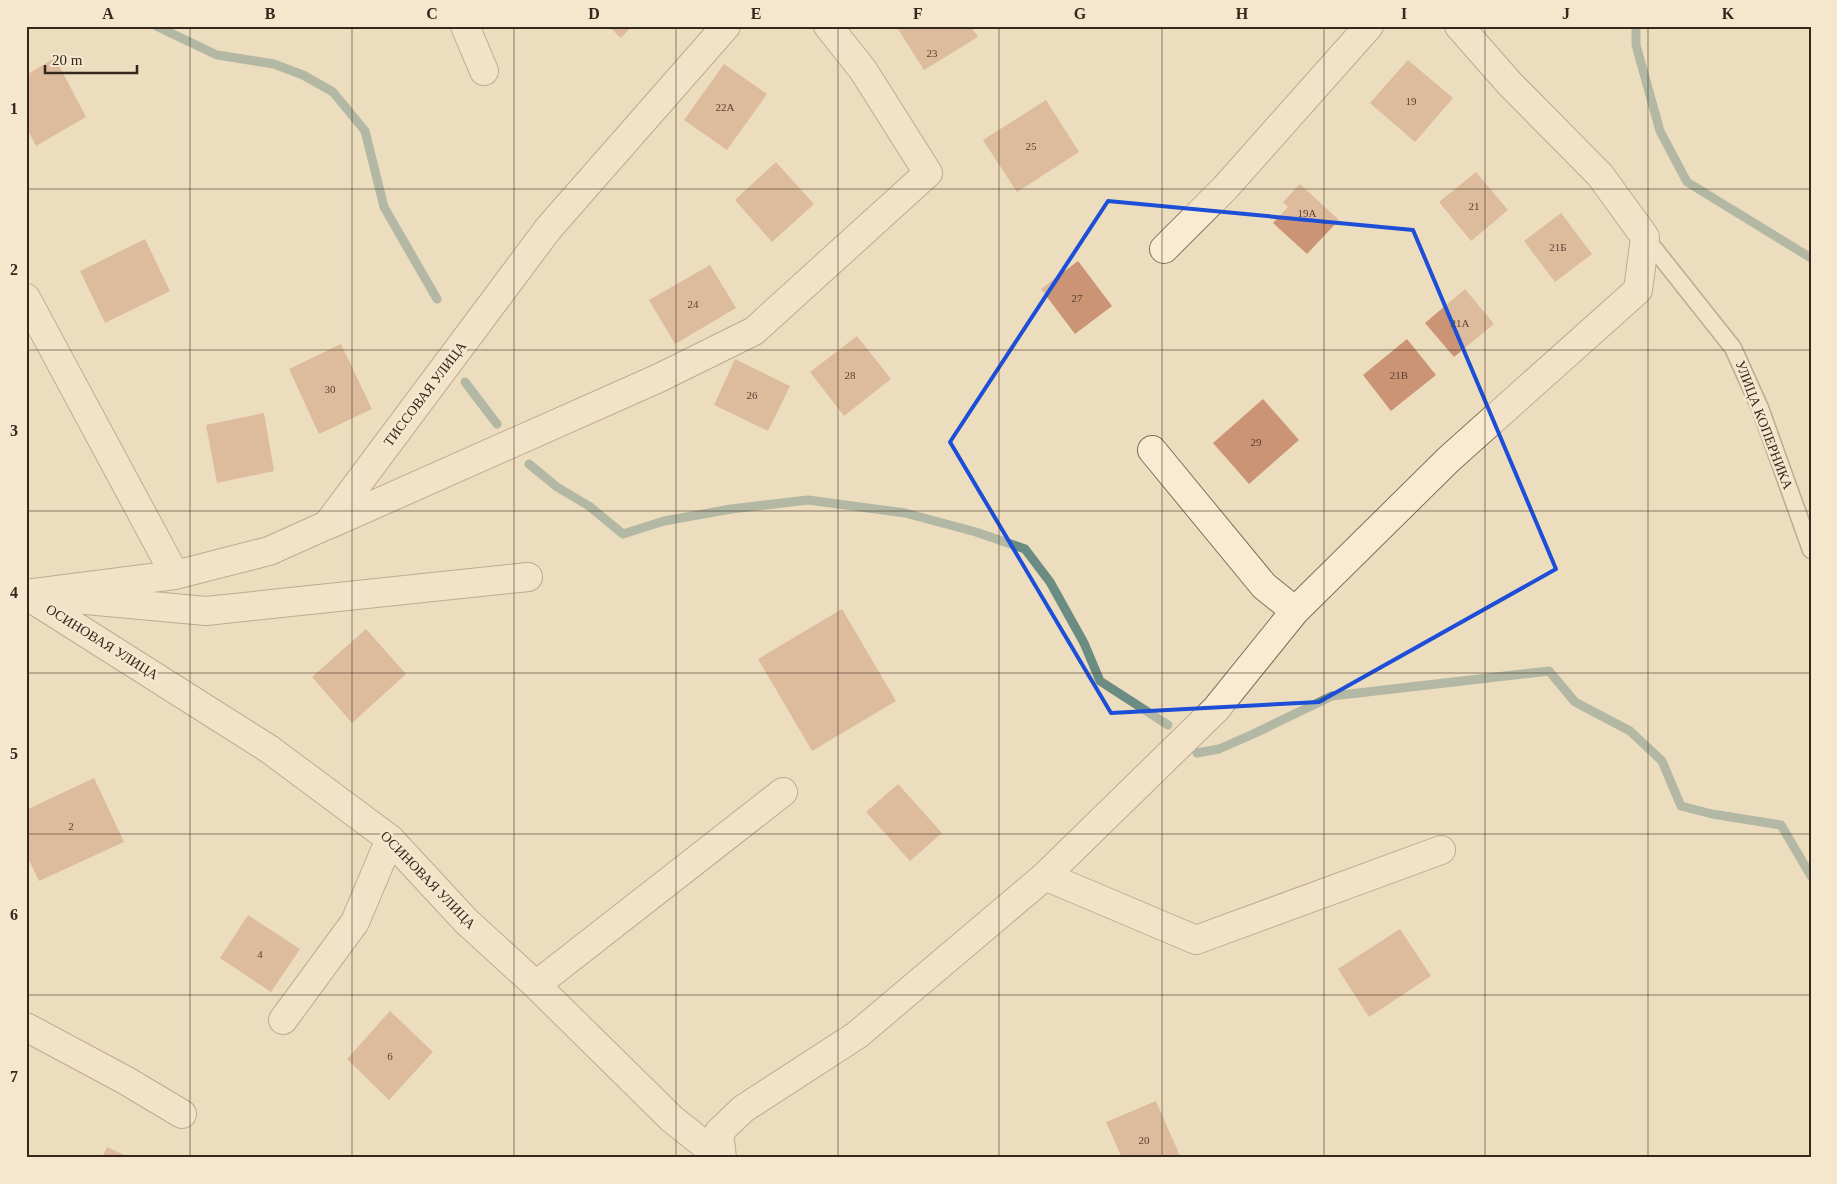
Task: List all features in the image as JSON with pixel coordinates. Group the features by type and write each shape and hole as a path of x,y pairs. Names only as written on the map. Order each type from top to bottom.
{"street":[{"path":"465,26 484,71"},
{"name":"ТИССОВАЯ УЛИЦА","path":"26,594 175,575 269,551 327,525 548,229 726,26"},
{"path":"327,525 659,378 754,331 928,173 863,70 828,26"},
{"path":"1164,249 1225,188 1369,26"},
{"path":"721,1158 719,1132 743,1109 857,1035 1045,876 1216,709 1296,611 1449,459 1638,290 1645,237 1600,175 1510,84 1459,26"},
{"path":"26,298 175,575"},
{"path":"1152,450 1264,586 1296,611"},
{"path":"26,594 206,611 528,576"},
{"name":"ОСИНОВАЯ УЛИЦА","path":"26,594 269,749 390,838 466,921 536,985 672,1119 721,1158"},
{"path":"536,985 783,792"},
{"path":"283,1020 354,922 390,838"},
{"path":"1045,876 1196,940 1441,850"},
{"path":"26,1027 125,1080 182,1114"}],"lane":[{"name":"УЛИЦА КОПЕРНИКА","path":"1645,237 1733,348 1760,408 1811,550"}],"highlighted area":[{"path":"1108,201 1413,230 1556,569 1319,702 1111,713 950,442"}],"building":[{"path":"608,26 632,26 621,38"},
{"path":"896,26 971,26 978,37 924,70"},
{"path":"55,58 86,117 36,146 26,127 26,75"},
{"path":"1408,60 1453,98 1415,142 1370,103"},
{"path":"724,64 767,94 727,150 684,120"},
{"path":"1046,100 1079,152 1017,192 983,140"},
{"path":"776,162 814,204 772,242 735,200"},
{"path":"1476,172 1508,210 1471,241 1439,202"},
{"path":"1300,184 1339,220 1307,254 1273,223 1288,207 1283,202"},
{"path":"1561,213 1592,254 1555,282 1524,241"},
{"path":"145,239 170,291 105,323 80,271"},
{"path":"1078,261 1112,306 1075,334 1041,289"},
{"path":"710,265 736,308 675,344 649,300"},
{"path":"1465,289 1494,324 1454,357 1425,323"},
{"path":"857,336 891,379 844,416 810,372"},
{"path":"1407,339 1436,375 1391,411 1363,375"},
{"path":"341,344 372,409 319,434 289,369"},
{"path":"735,359 790,386 768,431 714,405"},
{"path":"1263,399 1299,440 1249,484 1213,443"},
{"path":"264,413 274,471 217,483 206,425"},
{"path":"842,609 896,701 812,751 758,659"},
{"path":"366,629 406,674 352,723 312,677"},
{"path":"94,778 124,842 39,881 26,854 26,810"},
{"path":"898,784 942,833 910,861 866,812"},
{"path":"248,915 300,949 271,992 220,958"},
{"path":"1400,929 1431,976 1369,1017 1338,969"},
{"path":"390,1011 433,1052 389,1100 347,1059"},
{"path":"1156,1101 1181,1158 1122,1158 1106,1122"},
{"path":"107,1147 131,1158 102,1158"}],"waterway":[{"path":"156,26 217,55 274,64 303,75 333,92 365,131 384,207 437,299"},
{"path":"1636,26 1636,45 1660,131 1687,182 1811,258"},
{"path":"465,382 497,424"},
{"path":"529,464 557,487 589,506 623,534 664,521 731,509 808,500 905,513 976,532 1025,549 1050,582 1084,643 1100,681 1168,725"},
{"path":"1197,753 1219,749 1332,696 1549,671 1575,702 1630,731 1662,761 1681,806 1712,814 1781,825 1811,876"}]}
